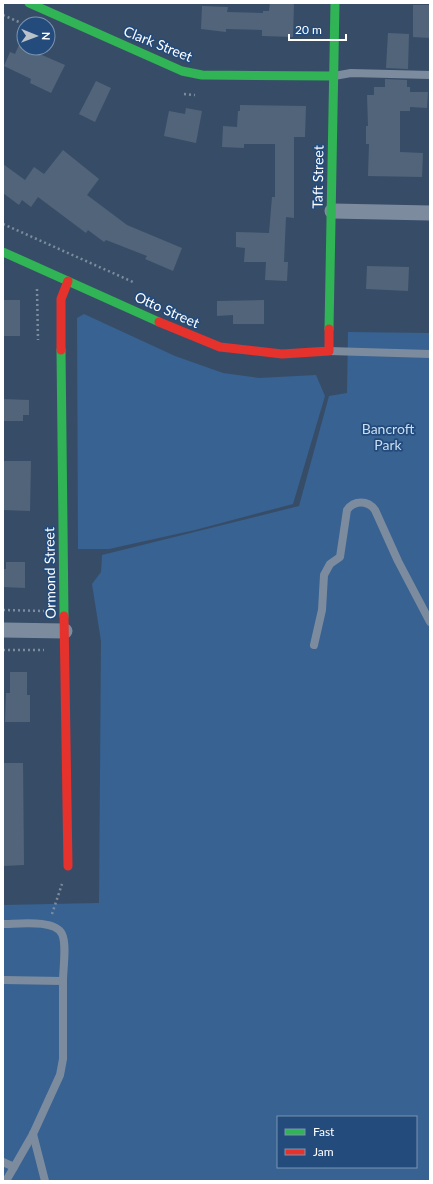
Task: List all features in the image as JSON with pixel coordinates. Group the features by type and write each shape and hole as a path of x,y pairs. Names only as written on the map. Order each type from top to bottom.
{"street":[{"name":"Clark Street","path":"29,3 182,71 202,75 333,76"},
{"name":"Taft Street","path":"329,351 335,3"},
{"path":"332,211 430,213"},
{"name":"Otto Street","path":"3,252 190,336 220,347 282,354 329,351"},
{"name":"Ormond Street","path":"68,281 61,300 60,315 68,866"},
{"path":"3,630 65,631"}],"lane":[{"path":"333,76 351,73 430,75"},
{"path":"329,351 430,354"},
{"path":"314,645 322,610 324,575 330,564 340,557 346,510 358,503 370,505 375,510 398,561 430,622"},
{"path":"3,924 48,924 57,928 62,935 63,981 63,1059 60,1075 34,1134 6,1181"},
{"path":"3,980 63,981"},
{"path":"34,1134 44,1181"},
{"path":"3,1162 14,1167"}],"path":[{"path":"3,15 16,21"},
{"path":"3,224 133,282"},
{"path":"3,610 44,611"},
{"path":"3,650 44,650"},
{"path":"48,924 68,866"}],"green space":[{"path":"84,314 175,356 223,373 259,378 316,375 325,396 293,504 195,530 109,549 78,549 77,318"},
{"name":"Bancroft Park","path":"348,332 430,333 430,1181 3,1181 3,905 99,903 101,641 92,584 101,572 102,555 299,506 329,396 347,393"}],"building":[{"path":"270,3 294,3 293,37 262,36 262,30 226,29 226,32 201,29 202,6 228,7 227,12 263,13 263,11 269,11"},
{"path":"413,5 430,5 430,38 413,37"},
{"path":"388,33 409,34 408,69 386,68"},
{"path":"10,52 15,54 16,52 16,56 44,56 65,65 51,93 30,83 31,79 4,66"},
{"path":"385,79 407,80 407,87 410,87 410,92 428,92 427,108 410,107 410,111 400,111 400,152 423,153 422,177 368,176 369,144 366,144 366,126 368,126 367,95 374,95 374,87 385,87"},
{"path":"96,81 111,88 95,122 79,114"},
{"path":"240,105 306,106 305,137 294,137 294,218 286,217 284,262 288,262 287,281 265,280 266,262 244,262 245,248 236,247 236,232 269,233 272,197 275,197 275,144 244,144 244,148 222,147 223,126 237,127"},
{"path":"186,108 202,111 196,143 164,136 169,111 185,114"},
{"path":"63,150 99,179 87,195 127,225 182,248 173,271 145,259 147,256 106,240 104,242 88,230 86,233 38,197 31,207 22,200 19,205 3,193 3,164 25,180 34,167 44,174"},
{"path":"367,266 409,267 408,291 366,289"},
{"path":"3,300 20,300 20,336 3,336"},
{"path":"264,300 264,324 233,324 233,315 217,316 217,301"},
{"path":"3,399 29,400 29,415 23,415 23,421 3,421"},
{"path":"3,461 31,461 30,511 3,510"},
{"path":"6,562 25,562 25,588 3,587 3,569 6,569"},
{"path":"10,672 27,672 27,695 30,695 30,722 5,722 6,693 10,693"},
{"path":"3,763 23,763 24,865 3,866"}],"traffic: fast":[{"path":"29,3 182,71 202,75 333,76"},
{"path":"329,329 335,3"},
{"path":"3,252 159,322"},
{"path":"61,350 64,616"}],"traffic: jam":[{"path":"61,350 61,299 68,281"},
{"path":"159,322 220,347 282,354 329,351 329,329"},
{"path":"64,616 68,866"}]}
